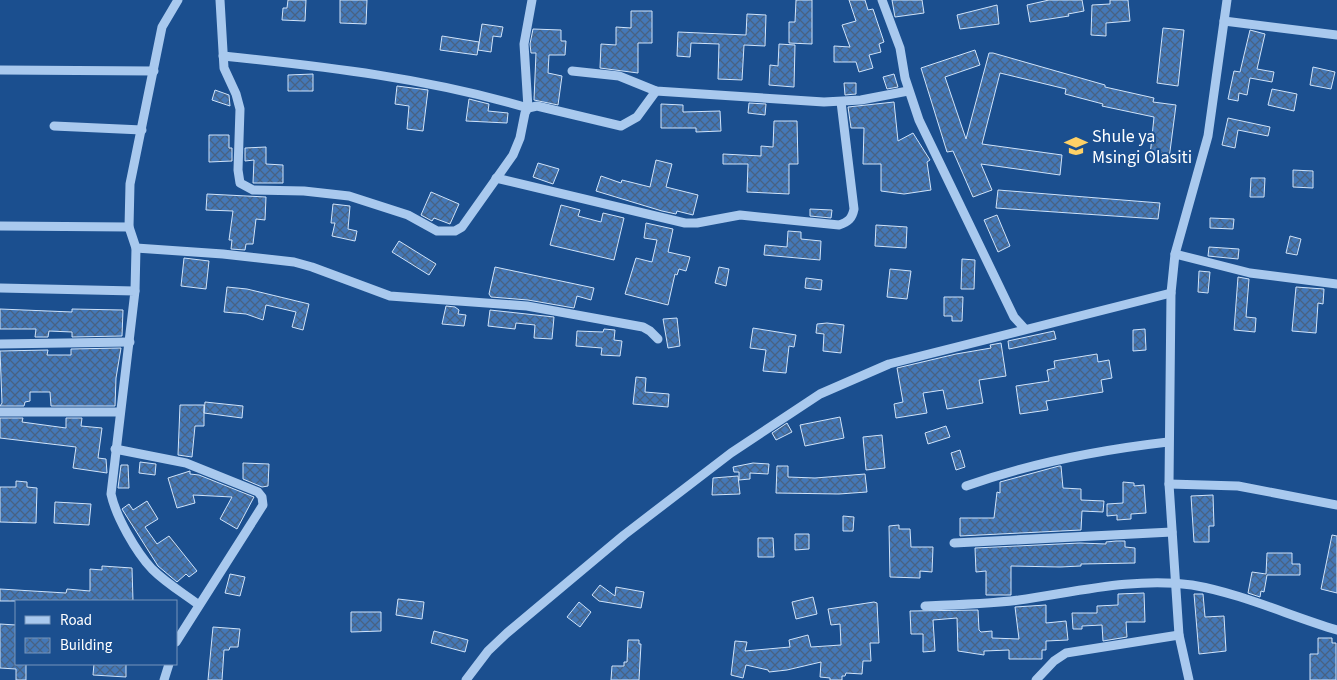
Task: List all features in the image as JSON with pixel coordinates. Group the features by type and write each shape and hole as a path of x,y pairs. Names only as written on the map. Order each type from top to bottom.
{"street":[{"path":"178,0 162,26 130,184 129,227 136,248 135,291 111,486 115,509 140,554 152,568 199,605"},
{"path":"220,0 223,56 227,77 238,101 238,178 246,188 349,196 376,203 408,215 437,231 446,232 455,231 462,227 518,146 524,113 528,108 524,44 532,0"},
{"path":"882,0 900,48 908,90 928,140 1014,317 1024,328"},
{"path":"1189,680 1179,635 1169,484 1171,293 1175,254 1208,136 1227,0"},
{"path":"1224,21 1337,35"},
{"path":"223,56 394,77 473,92 528,108 537,106 621,126 637,117 656,91"},
{"path":"0,70 154,71"},
{"path":"572,71 619,76 656,91 841,102 908,90"},
{"path":"496,178 685,223 697,223 740,215 839,225 847,222 853,216 854,209 841,102"},
{"path":"54,126 142,130"},
{"path":"0,226 129,227"},
{"path":"136,248 223,254 294,262 390,296 455,299 536,307 643,327 658,339"},
{"path":"1175,254 1250,273 1337,284"},
{"path":"0,288 135,291"},
{"path":"469,679 488,651 520,621 624,535 730,453 772,424 828,390 889,364 1024,328 1171,293"},
{"path":"0,344 130,342"},
{"path":"0,412 120,412"},
{"path":"966,486 996,476 1067,458 1117,448 1168,442"},
{"path":"115,449 186,463 258,492 262,497 263,505 178,638"},
{"path":"1169,484 1238,486 1337,505"},
{"path":"954,543 1172,532"},
{"path":"924,606 1018,600 1062,592 1147,583 1176,584 1206,588 1337,630"},
{"path":"1036,680 1054,661 1066,653 1179,635"},
{"path":"164,680 169,665"}],"building":[{"path":"288,0 306,0 305,21 282,20 283,8 287,8"},
{"path":"340,0 367,0 366,24 340,23"},
{"path":"796,0 812,0 812,44 789,43 789,22 795,22"},
{"path":"849,0 865,0 868,10 873,9 884,42 879,44 881,52 869,55 873,68 859,72 856,62 834,62 834,46 850,47 842,25 856,21"},
{"path":"892,0 922,0 924,13 895,17"},
{"path":"1049,0 1082,0 1084,11 1068,14 1069,16 1030,22 1027,5"},
{"path":"1110,0 1128,0 1130,21 1106,23 1106,36 1091,35 1092,5 1110,4"},
{"path":"997,5 999,24 960,29 957,15"},
{"path":"631,11 652,11 652,43 638,43 638,73 600,68 601,44 616,45 616,27 631,28"},
{"path":"747,14 766,15 765,46 744,45 742,80 718,79 719,44 691,43 690,57 677,56 678,32 746,35"},
{"path":"482,24 503,27 501,37 493,36 491,52 478,50"},
{"path":"1163,28 1184,30 1178,86 1157,83"},
{"path":"533,29 561,30 561,41 566,41 565,55 549,55 548,73 562,76 558,105 534,100 536,53 531,53 530,44"},
{"path":"1250,30 1265,34 1257,69 1274,72 1272,82 1250,78 1247,95 1239,93 1238,101 1228,99 1234,71 1240,72"},
{"path":"442,36 479,42 477,55 440,50"},
{"path":"779,44 795,45 794,87 769,85 770,65 778,66"},
{"path":"975,50 980,65 945,77 966,139 989,53 993,53 1105,85 1105,87 1154,98 1153,102 1176,105 1169,159 1150,156 1154,117 1102,106 1103,104 1065,94 1066,89 1000,73 982,144 1062,155 1060,175 981,164 992,190 973,197 953,151 947,152 921,68"},
{"path":"1313,67 1335,72 1331,89 1310,85"},
{"path":"313,74 313,91 288,91 288,75"},
{"path":"894,74 898,87 887,89 883,77"},
{"path":"844,83 856,83 856,94 845,95"},
{"path":"397,86 428,90 423,131 407,129 409,106 395,104"},
{"path":"1272,89 1297,94 1294,111 1268,105"},
{"path":"215,90 229,95 230,106 212,100"},
{"path":"469,99 489,104 488,111 508,113 507,123 466,121"},
{"path":"894,102 898,141 913,133 930,160 927,162 931,190 904,194 881,191 881,164 863,164 864,128 851,128 848,107"},
{"path":"749,103 766,104 765,115 748,113"},
{"path":"661,104 683,105 683,112 720,111 721,131 696,132 696,128 661,128"},
{"path":"1228,118 1270,127 1268,136 1238,130 1235,148 1222,145"},
{"path":"774,121 797,121 798,164 789,164 789,194 747,192 748,164 723,164 723,154 761,156 761,146 773,147"},
{"path":"209,135 229,135 232,161 209,162"},
{"path":"266,147 266,164 283,165 283,183 253,183 254,160 245,161 245,148"},
{"path":"656,160 672,164 666,187 698,195 693,215 677,211 676,214 662,211 596,191 601,176 621,183 622,180 650,187"},
{"path":"538,163 559,169 553,184 533,177"},
{"path":"1293,170 1313,171 1313,188 1293,187"},
{"path":"1251,178 1265,178 1264,197 1250,197"},
{"path":"998,190 1160,203 1158,219 996,208"},
{"path":"431,192 459,204 450,224 434,218 432,221 421,215"},
{"path":"207,194 266,197 265,220 256,219 253,244 246,244 245,250 231,249 232,240 229,240 233,211 206,210"},
{"path":"333,204 350,206 348,229 357,231 355,241 332,236 335,223 331,223"},
{"path":"561,205 580,210 578,216 601,222 603,213 624,218 614,260 550,245"},
{"path":"810,209 832,210 831,218 810,216"},
{"path":"997,215 1010,246 998,252 984,220"},
{"path":"1210,218 1234,219 1233,229 1210,228"},
{"path":"646,223 673,229 668,252 690,257 686,271 679,269 677,275 675,274 668,305 625,294 636,258 652,262 657,240 644,238"},
{"path":"876,225 907,227 906,248 875,246"},
{"path":"788,231 801,232 801,239 821,241 820,260 764,255 765,245 787,247"},
{"path":"1290,236 1301,239 1297,255 1286,253"},
{"path":"399,241 436,264 429,275 392,252"},
{"path":"1209,247 1239,249 1238,259 1208,256"},
{"path":"184,258 209,261 206,289 181,286"},
{"path":"962,259 975,260 974,289 961,289"},
{"path":"495,267 594,288 591,300 577,296 574,308 528,300 491,297 489,294"},
{"path":"719,267 729,269 726,286 715,283"},
{"path":"890,269 911,271 907,299 887,297"},
{"path":"1199,271 1210,272 1208,293 1198,292"},
{"path":"1238,277 1249,279 1246,317 1256,318 1255,332 1234,330"},
{"path":"806,278 822,280 821,290 805,288"},
{"path":"227,287 247,289 309,304 303,330 292,327 296,312 266,305 263,320 246,314 224,312"},
{"path":"1296,287 1324,289 1323,304 1318,303 1316,333 1292,331"},
{"path":"944,297 963,297 962,321 952,321 952,316 944,316"},
{"path":"446,306 455,307 459,310 458,314 466,315 464,326 442,324"},
{"path":"0,309 72,312 72,309 123,310 122,336 72,337 72,332 49,331 48,337 35,337 36,329 0,329"},
{"path":"490,310 554,317 552,339 534,338 535,325 516,323 515,329 488,326"},
{"path":"677,318 680,346 668,348 663,319"},
{"path":"817,324 844,325 841,353 823,351 824,334 816,333"},
{"path":"753,328 796,335 794,347 789,346 786,373 763,371 766,350 750,348"},
{"path":"604,329 615,330 614,340 622,341 620,356 601,355 602,348 576,346 577,331 603,332"},
{"path":"1145,329 1146,350 1133,351 1133,330"},
{"path":"1054,331 1056,339 1009,349 1008,341"},
{"path":"1001,343 1006,376 979,380 983,403 947,409 943,390 923,393 927,413 896,418 894,404 903,402 897,368 991,348 990,345"},
{"path":"121,348 116,378 115,406 51,406 50,392 30,392 30,401 25,402 24,406 0,406 2,403 0,351 48,350 47,355 71,355 71,349"},
{"path":"1097,354 1098,362 1109,360 1112,378 1101,380 1103,392 1046,401 1048,410 1020,414 1016,386 1049,381 1047,370 1055,368 1054,361"},
{"path":"636,377 646,378 645,392 669,394 668,407 633,404"},
{"path":"205,402 243,406 242,418 204,413"},
{"path":"180,405 204,405 204,426 195,426 192,457 178,455"},
{"path":"840,417 844,438 805,446 800,425"},
{"path":"0,418 23,418 22,422 66,428 66,418 82,418 81,426 102,428 98,458 106,459 107,473 73,468 76,447 0,438"},
{"path":"787,423 792,432 776,440 772,433"},
{"path":"946,426 950,437 928,444 925,433"},
{"path":"882,435 885,468 866,470 863,437"},
{"path":"960,450 965,467 956,470 951,453"},
{"path":"140,462 156,464 155,475 139,473"},
{"path":"243,463 269,464 268,486 262,487 243,479"},
{"path":"753,463 769,464 768,474 750,473 750,479 739,480 739,472 734,472 733,467"},
{"path":"121,465 128,465 129,488 118,488"},
{"path":"777,466 788,466 788,477 815,478 865,474 867,492 839,494 776,493"},
{"path":"1061,466 1063,488 1081,489 1081,500 1104,501 1103,512 1082,511 1081,530 960,536 960,518 994,518 997,492 1000,493 1000,482"},
{"path":"190,471 190,474 199,475 254,497 237,529 220,519 232,497 193,495 195,503 177,508 168,478"},
{"path":"738,476 740,494 712,495 713,478"},
{"path":"16,481 27,482 27,487 37,488 36,523 0,522 0,487 16,487"},
{"path":"1123,482 1134,483 1134,486 1144,485 1146,513 1131,514 1131,519 1117,520 1117,515 1107,516 1107,504 1123,503"},
{"path":"1213,495 1214,526 1209,526 1209,542 1194,542 1191,496"},
{"path":"147,501 158,519 145,527 157,544 169,536 197,571 189,577 186,574 177,582 158,566 122,509 129,504 133,510"},
{"path":"55,502 91,504 89,525 54,523"},
{"path":"843,516 854,517 853,531 843,531"},
{"path":"899,525 899,529 910,529 911,547 933,547 932,572 920,571 920,578 890,577 889,526"},
{"path":"795,534 809,534 809,549 795,550"},
{"path":"1332,535 1337,536 1337,593 1321,589"},
{"path":"758,538 773,538 774,557 758,557"},
{"path":"1125,541 1125,547 1135,548 1135,563 1081,564 1081,566 1060,567 1011,566 1011,595 986,595 986,571 976,572 975,548 1080,543 1106,544 1106,542"},
{"path":"1267,553 1292,553 1292,564 1300,564 1300,575 1267,575 1264,592 1261,591 1260,597 1248,593 1252,572 1266,574"},
{"path":"102,566 132,568 133,600 0,601 0,589 66,593 67,589 90,591 90,569 102,570"},
{"path":"230,574 245,577 240,596 225,593"},
{"path":"600,585 615,596 616,587 644,592 641,608 599,601 592,595"},
{"path":"1144,593 1145,622 1126,622 1127,637 1103,641 1102,625 1082,626 1082,629 1073,629 1072,613 1097,613 1097,606 1118,605 1118,594"},
{"path":"1194,594 1203,594 1205,617 1224,616 1226,651 1199,654"},
{"path":"813,597 817,614 796,619 792,602"},
{"path":"398,599 424,602 422,619 396,615"},
{"path":"579,602 591,612 580,627 567,617"},
{"path":"877,603 879,643 870,643 871,661 863,661 862,674 846,673 845,676 842,676 842,680 830,680 830,678 820,677 821,662 769,672 768,670 746,665 743,678 731,675 735,641 747,642 745,651 790,647 789,640 808,635 811,647 841,645 840,624 831,625 828,609"},
{"path":"1046,605 1046,623 1066,621 1068,640 1046,641 1046,650 1042,650 1042,659 1009,659 1009,650 984,651 984,655 958,651 957,618 933,620 935,651 923,652 923,634 911,634 910,611 978,610 979,630 981,632 992,631 992,638 1019,639 1015,607"},
{"path":"351,612 381,612 381,631 351,632"},
{"path":"0,624 15,625 15,665 26,665 26,680 16,680 16,669 0,668"},
{"path":"213,627 240,629 238,647 230,647 229,650 224,650 222,680 208,680"},
{"path":"434,631 468,640 465,652 431,643"},
{"path":"1318,638 1332,638 1332,643 1336,643 1336,680 1310,680 1310,654 1318,654"},
{"path":"628,640 639,640 639,644 641,644 639,680 611,680 612,666 624,666 624,662 627,662"},
{"path":"94,665 126,665 126,677 93,675"}],"place":[{"name":"Shule ya Msingi Olasiti","path":"1076,146"}]}
